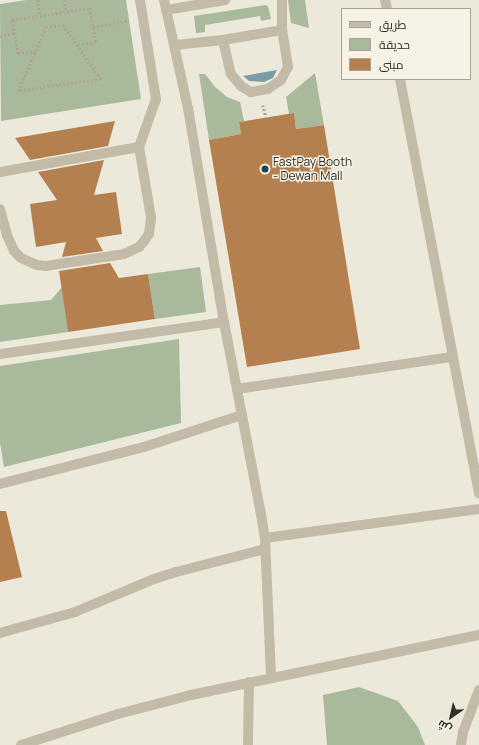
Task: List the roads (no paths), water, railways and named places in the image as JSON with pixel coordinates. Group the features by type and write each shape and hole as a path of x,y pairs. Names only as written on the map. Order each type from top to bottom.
{"street":[{"path":"0,209 7,235 14,251 21,258 37,265 54,265 124,254 132,252 144,241 151,226 151,218 139,147 156,99 140,0"},
{"path":"225,0 165,5 188,108 224,322 238,389 265,538 271,678"},
{"path":"223,40 231,74 241,86 251,92 268,89 281,80 288,67 282,30 282,0"},
{"path":"175,45 223,40 282,30"},
{"path":"400,80 479,494"},
{"path":"0,172 139,147"},
{"path":"0,354 224,322"},
{"path":"238,389 452,356"},
{"path":"0,484 144,447 242,415"},
{"path":"265,538 479,509"},
{"path":"0,633 75,612 147,582 176,572 265,549"},
{"path":"21,745 154,704 249,682 479,635"},
{"path":"248,745 249,682"},
{"path":"461,745 463,732 479,690"}],"water":[{"path":"277,70 273,78 264,82 249,81 243,76"}],"place":[{"name":"FastPay Booth - Dewan Mall","path":"265,169"}]}
